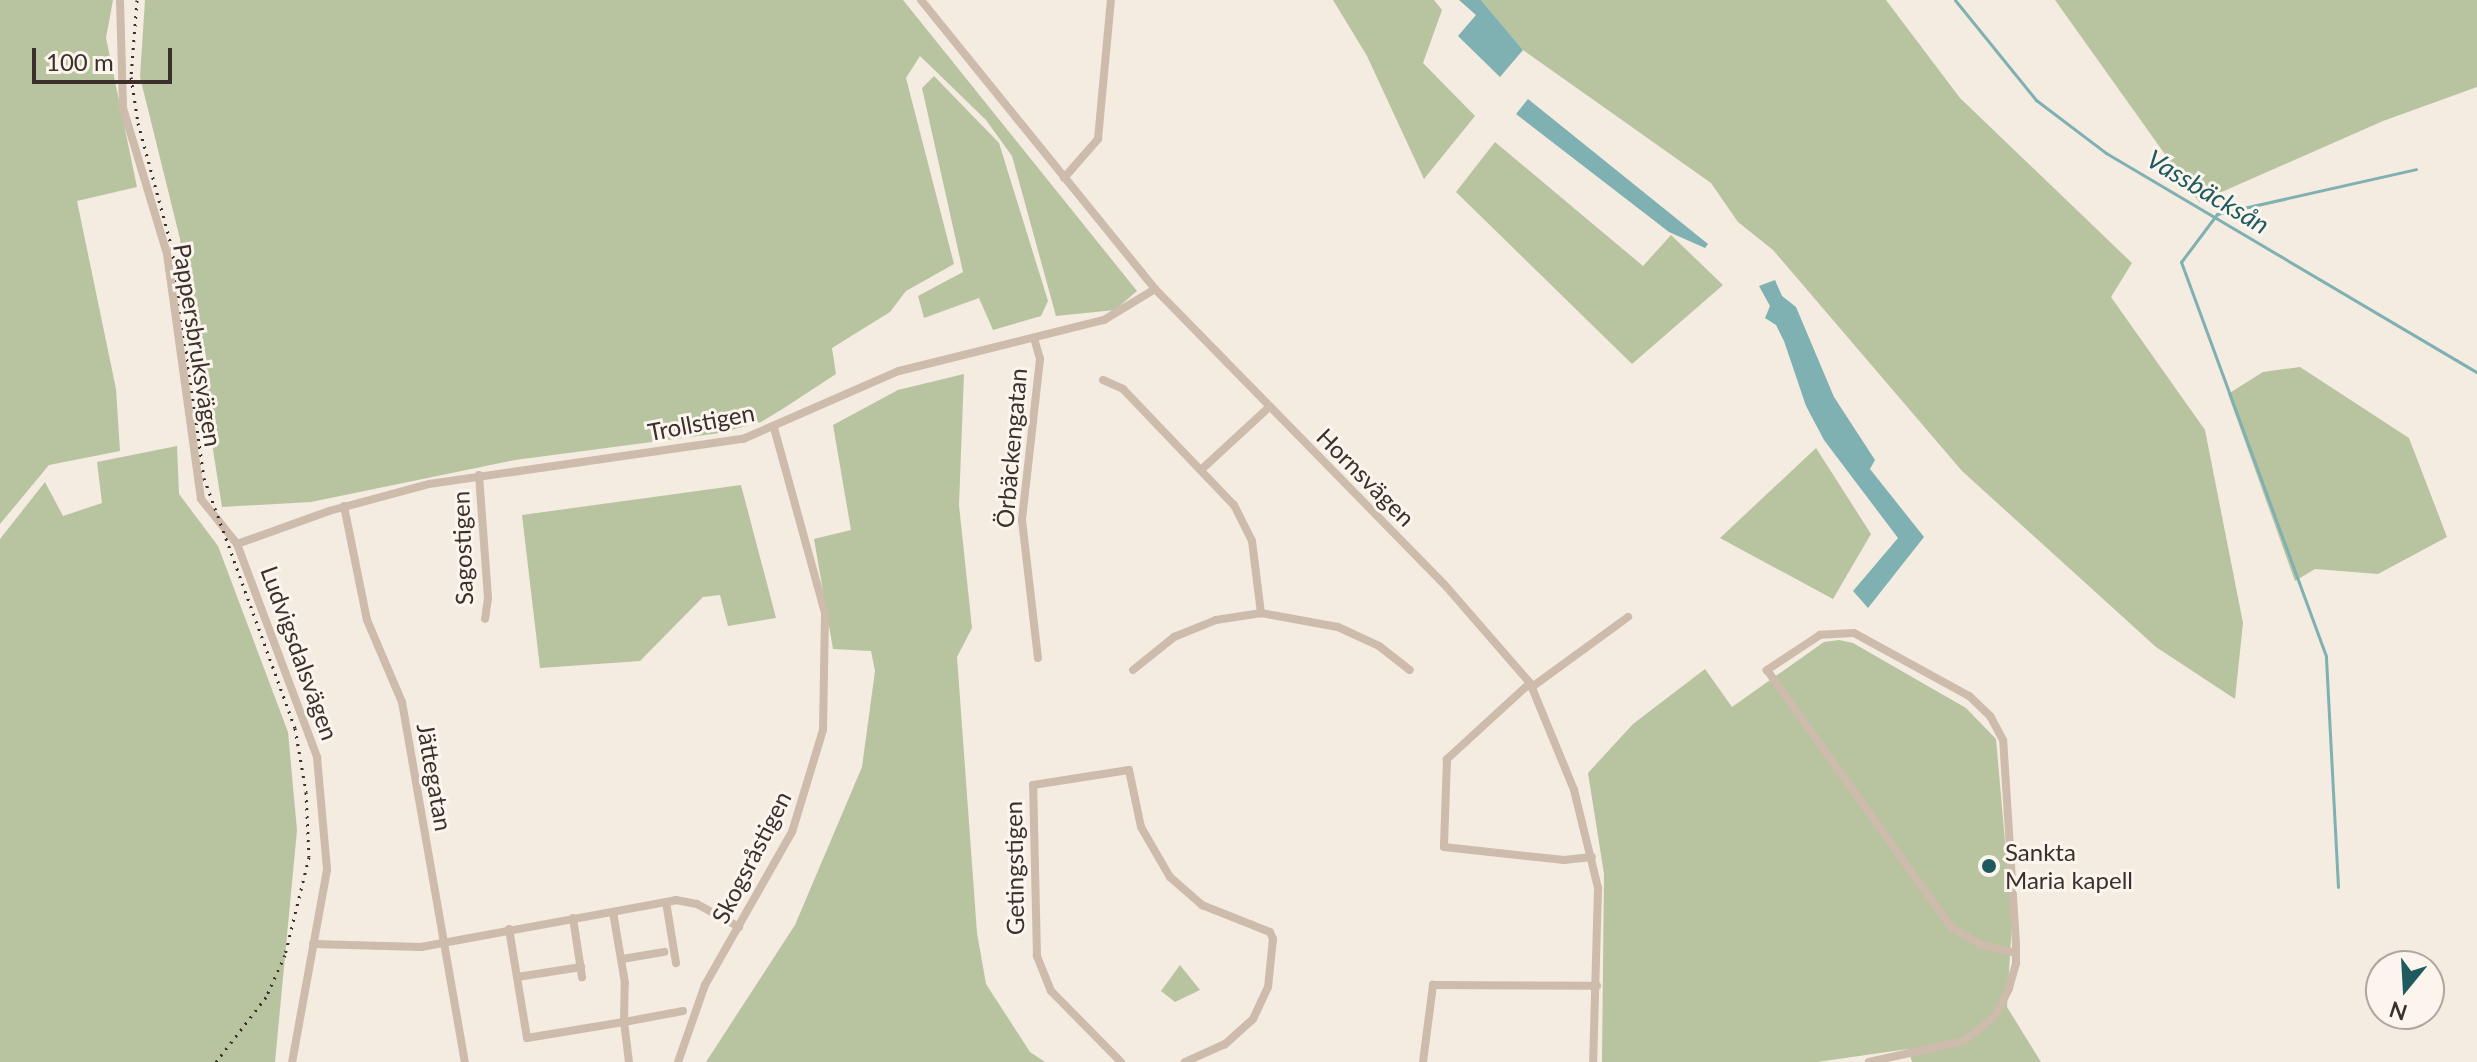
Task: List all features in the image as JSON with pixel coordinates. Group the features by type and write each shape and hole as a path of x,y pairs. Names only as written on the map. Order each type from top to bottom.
{"street":[{"name":"Pappersbruksvägen","path":"120,0 123,108 167,254 201,499 237,544"},
{"name":"Hornsvägen","path":"921,0 1155,289 1268,408 1444,584 1531,685 1561,753 1592,857 1600,918 1593,1062"},
{"path":"1064,178 1098,139 1111,0"},
{"name":"Trollstigen","path":"237,544 344,506 479,475 743,439 899,371 1118,315 1155,289"},
{"name":"Örbäckengatan","path":"1034,338 1040,359 1022,520 1038,658"},
{"path":"1103,380 1123,389 1234,505 1249,531 1261,613"},
{"path":"1202,469 1268,408"},
{"name":"Skogsråstigen","path":"678,1062 695,1006 801,810 819,755 826,702 825,613 774,428"},
{"name":"Sagostigen","path":"479,475 488,598 485,619"},
{"name":"Jättegatan","path":"344,506 367,620 402,702 465,1062"},
{"name":"Ludvigsdalsvägen","path":"237,544 317,757 327,870 292,1062"},
{"path":"1133,670 1174,637 1216,620 1261,613 1338,627 1379,646 1410,670"},
{"path":"1592,857 1564,860 1444,847 1447,759 1531,685 1628,617"},
{"path":"1869,1062 1949,1046 1975,1035 2003,1002 2016,953 2005,753 1991,717 1969,696 1854,633 1820,635 1767,670 1952,928 1982,945 2016,953"},
{"name":"Getingstigen","path":"1121,1062 1051,991 1037,956 1033,785 1129,770 1145,836 1170,877 1223,917 1270,932 1272,971 1253,1019 1225,1044 1185,1062"},
{"path":"666,902 676,963"},
{"path":"313,944 361,949 444,944 509,929 666,902 697,904 739,927"},
{"path":"613,912 622,959 629,1062"},
{"path":"517,977 582,972 573,918"},
{"path":"509,929 527,1038 683,1011"},
{"path":"622,959 664,952"},
{"path":"1423,1062 1433,985 1597,986"}],"green space":[{"path":"0,0 113,0 106,38 137,187 77,201 116,389 120,451 49,465 0,524"},
{"path":"145,0 903,0 1137,291 1115,310 1056,316 1012,156 986,120 920,56 906,78 954,264 906,291 890,312 832,348 836,374 784,408 761,422 720,433 515,460 311,502 222,507 180,239 140,77"},
{"path":"1333,0 1434,0 1442,10 1423,63 1475,116 1424,179 1367,56"},
{"path":"1481,0 1886,0 1960,98 2132,263 2111,297 2205,430 2243,623 2235,699 2156,647 1962,471 1773,250 1738,222 1711,183 1523,50"},
{"path":"2055,0 2477,0 2477,87 2383,121 2199,202"},
{"path":"934,76 999,143 1048,301 1041,316 993,330 979,298 924,318 918,296 963,272 922,88"},
{"path":"1495,142 1643,266 1671,235 1723,285 1632,364 1456,192"},
{"path":"2300,367 2409,438 2447,537 2378,574 2315,569 2295,581 2228,394 2263,372"},
{"path":"964,374 959,505 972,628 957,657 977,933 986,984 1030,1052 1045,1062 706,1062 795,925 862,767 875,671 871,651 833,649 814,539 851,530 833,425 898,390"},
{"path":"177,446 179,494 218,546 288,732 297,830 275,1062 0,1062 0,539 45,482 63,516 102,503 97,462"},
{"path":"1816,448 1871,534 1833,599 1720,538"},
{"path":"741,485 776,618 728,626 720,595 703,597 640,661 540,668 522,515"},
{"path":"1839,640 1853,643 1966,708 1996,739 2012,921 2007,1007 2041,1062 1912,1062 1908,1049 1817,1062 1602,1062 1604,874 1588,773 1633,724 1705,669 1732,707 1824,642"},
{"path":"1180,965 1200,990 1175,1002 1161,991"}],"water":[{"path":"1459,0 1481,0 1523,50 1500,77 1458,36 1476,15"},
{"path":"1528,99 1708,244 1705,248 1669,232 1516,114"},
{"path":"1775,280 1782,296 1796,307 1834,397 1875,460 1870,469 1924,537 1868,608 1853,591 1898,538 1824,440 1806,406 1784,341 1776,325 1765,318 1770,306 1759,286"}],"waterway":[{"name":"Vassbäcksån","path":"1955,0 2036,100 2106,153 2477,372"},
{"path":"2338,887 2326,656 2181,262 2217,214 2416,169"}],"railway":[{"path":"137,0 131,77 138,123 172,248 204,478 295,728 306,792 309,857 285,955 266,997 216,1062"}],"place":[{"name":"Sankta Maria kapell","path":"1989,866"}]}
